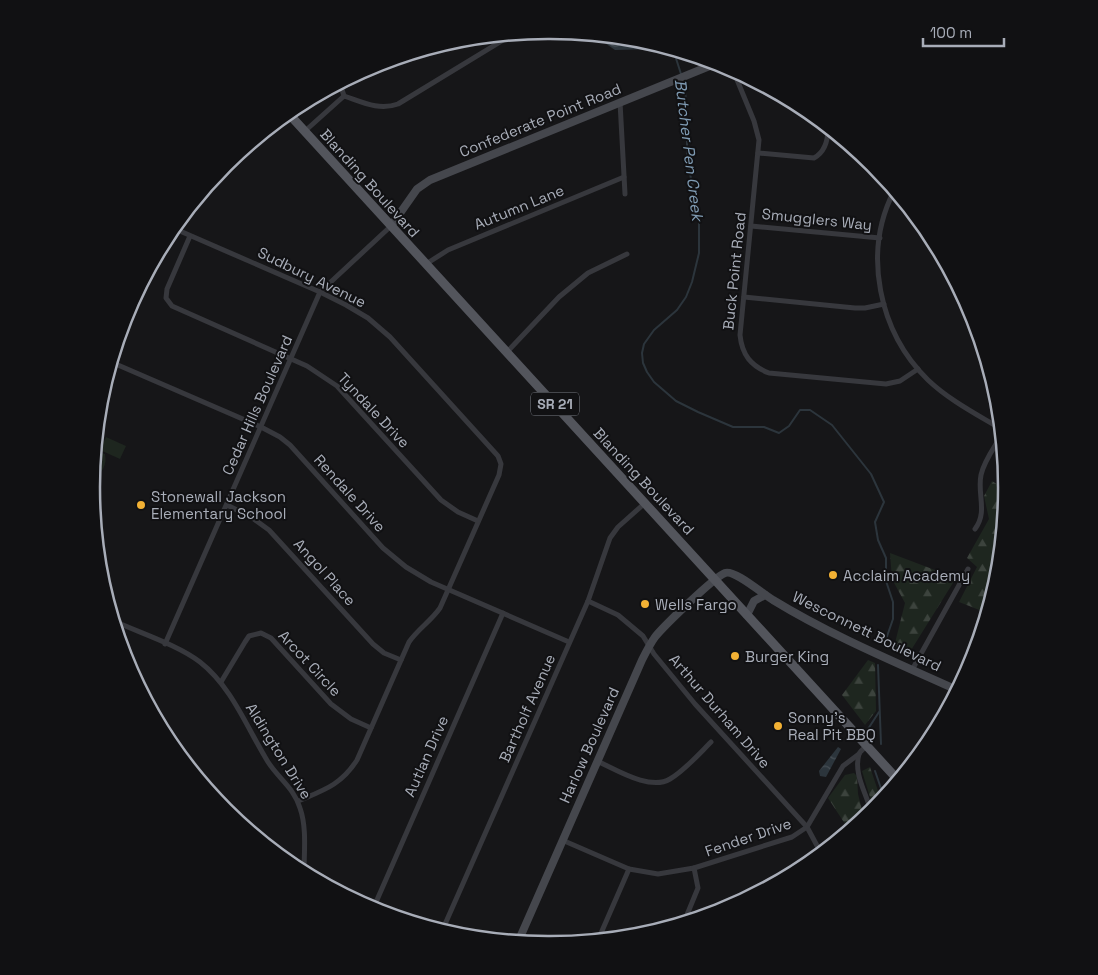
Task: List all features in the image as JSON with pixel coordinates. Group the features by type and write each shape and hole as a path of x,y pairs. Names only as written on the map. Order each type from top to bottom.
{"main road":[{"name":"Blanding Boulevard","path":"293,119 893,775"}],"street":[{"path":"344,96 376,107 391,107 500,42"},
{"name":"Confederate Point Road","path":"391,226 419,186 430,180 705,67"},
{"name":"Buck Point Road","path":"737,81 758,130 758,153 740,336 741,344 748,360 762,370 769,372 886,384 893,384 906,378 918,369"},
{"path":"342,90 344,96"},
{"path":"305,131 344,96"},
{"path":"620,102 625,194"},
{"path":"758,153 814,158 820,155 824,149 827,136"},
{"name":"Autumn Lane","path":"426,264 448,250 624,177"},
{"path":"891,198 880,238 878,268 884,304 891,327 918,369 948,397 993,424"},
{"name":"Cedar Hills Boulevard","path":"165,644 320,292 391,226"},
{"name":"Smugglers Way","path":"751,226 880,238"},
{"name":"Sudbury Avenue","path":"181,232 320,292 357,311 390,338 498,456 501,464 499,475 478,521"},
{"name":"Tyndale Drive","path":"190,236 167,289 166,298 172,306 317,371 337,386 441,500 458,512 478,521"},
{"path":"507,352 559,297 588,273 627,254"},
{"path":"744,297 856,308 884,304"},
{"name":"Rendale Drive","path":"118,365 280,437 290,445 393,557 418,575 448,590 569,642"},
{"path":"975,529 982,521 981,477 984,465 996,445"},
{"name":"Bartholf Avenue","path":"445,924 588,601 610,538 618,527 645,503"},
{"name":"Angol Place","path":"226,506 252,517 269,530 373,644 401,660"},
{"path":"298,801 328,789 343,778 357,760 409,642 435,615 478,521"},
{"path":"912,670 968,569"},
{"name":"Wesconnett Boulevard","path":"715,580 725,573 732,573 816,626 950,687"},
{"name":"Harlow Boulevard","path":"521,935 649,646 663,628 715,580"},
{"path":"747,615 754,601 765,595"},
{"name":"Arthur Durham Drive","path":"588,601 626,620 643,636 654,654 695,704 807,827 818,847"},
{"name":"Autlan Drive","path":"377,902 503,613"},
{"name":"Aldington Drive","path":"122,625 198,660 221,682 269,764 288,785 298,801 304,827 304,863"},
{"name":"Arcot Circle","path":"221,682 249,636 261,633 271,638 340,712 371,728"},
{"path":"597,761 642,781 658,783 672,778 712,742"},
{"name":"Fender Drive","path":"562,840 629,869 658,874 694,868 792,837 807,827 843,766 867,746"},
{"path":"859,754 860,782 868,803"},
{"path":"687,914 698,888 694,868"},
{"path":"601,933 629,869"}],"green space":[{"path":"106,437 126,446 120,459 102,451"},
{"path":"102,453 105,454 105,462 101,471"},
{"path":"992,481 998,485 994,546 980,610 959,602 977,567 967,558 989,519 984,496"},
{"path":"890,553 956,578 908,655 894,647 905,603 892,579"},
{"path":"868,660 875,663 876,711 865,725 842,695"},
{"path":"870,767 878,792 871,800 862,771"},
{"path":"854,773 857,776 858,794 862,809 845,825 828,798 845,775"}],"water":[{"path":"604,43 646,49 615,50"},
{"path":"838,747 841,749 826,777 820,776 819,771"}],"waterway":[{"name":"Butcher Pen Creek","path":"676,57 681,74"},
{"name":"Butcher Pen Creek","path":"682,78 687,114 687,154 699,212 699,253 692,282 686,297 677,310 654,330 644,344 642,353 643,363 654,382 676,401 733,427 764,427 779,433 789,426 800,410 810,410 832,425 871,474 884,502 875,522 878,540 886,558 886,581 893,602 893,619 884,645"},
{"path":"878,665 881,744"},
{"path":"868,729 879,712"},
{"path":"875,771 881,788"}],"place":[{"name":"Stonewall Jackson Elementary School","path":"141,505"},
{"name":"Acclaim Academy","path":"833,575"},
{"name":"Wells Fargo","path":"645,604"},
{"name":"Burger King","path":"735,656"},
{"name":"Sonny's Real Pit BBQ","path":"778,726"}]}
